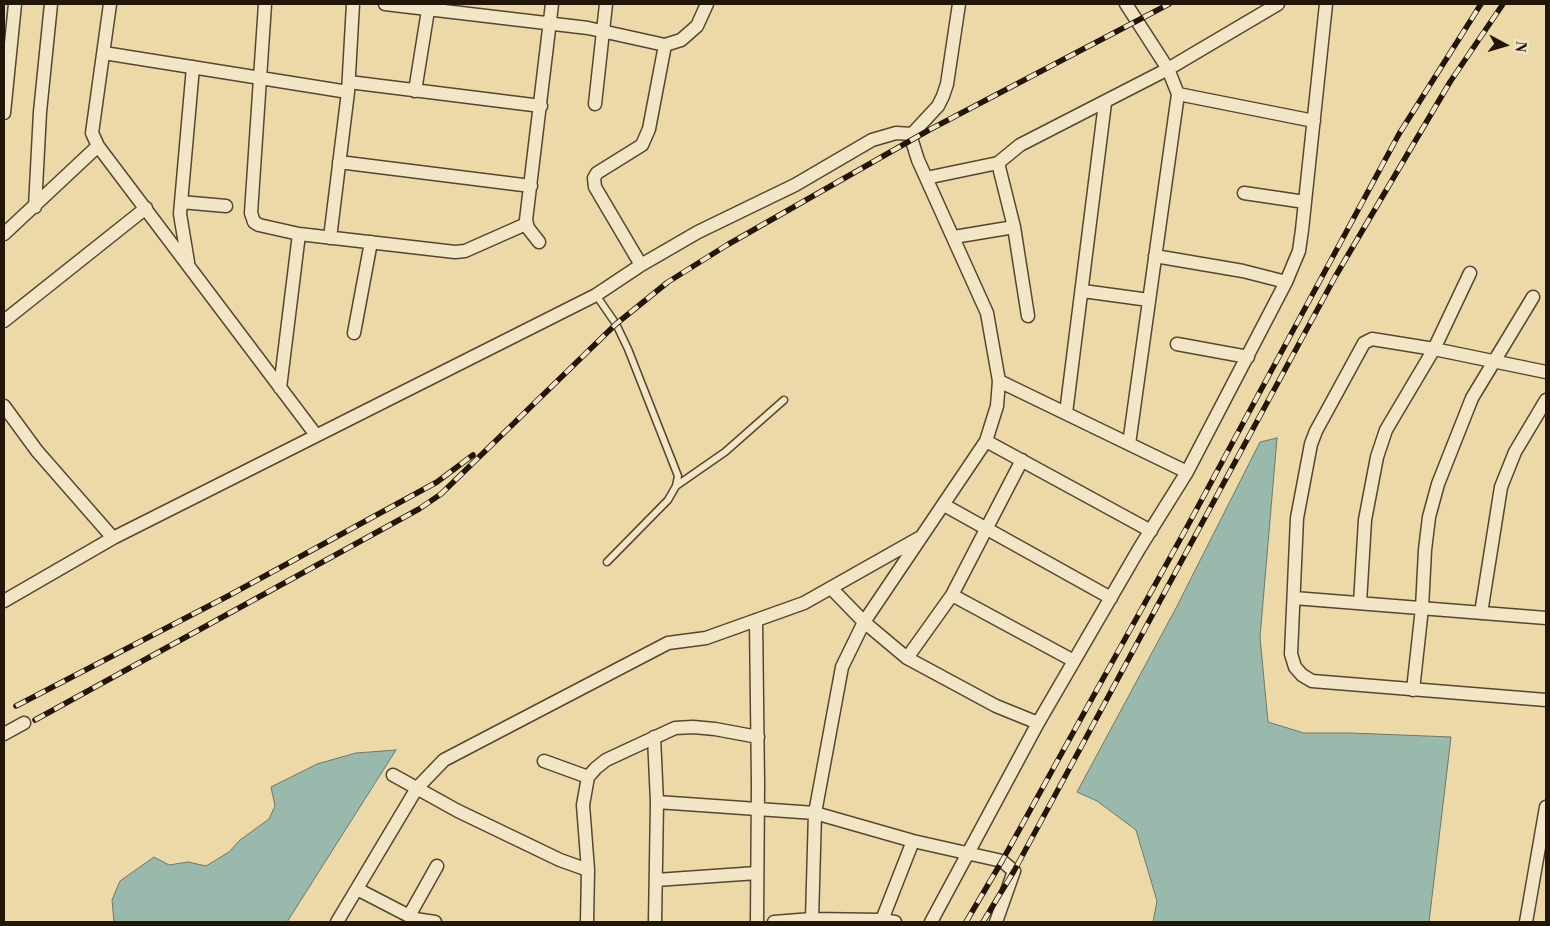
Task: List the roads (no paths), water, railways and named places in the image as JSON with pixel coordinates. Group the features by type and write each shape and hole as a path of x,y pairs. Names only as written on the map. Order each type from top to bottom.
{"street":[{"path":"4,113 15,4"},
{"path":"35,206 40,112 51,4"},
{"path":"110,4 92,126 92,133 98,146 316,435"},
{"path":"265,4 252,218 259,225 300,234 446,252 465,251 526,224"},
{"path":"330,238 348,87 353,4"},
{"path":"385,4 428,6 603,32 665,45 681,40 697,26 707,4"},
{"path":"539,242 526,224 552,4"},
{"path":"595,104 606,4"},
{"path":"912,134 938,106 943,96 947,84 959,4"},
{"path":"1126,4 1168,69 1178,94 1129,444"},
{"path":"926,178 998,163 1020,145 1168,69 1278,4"},
{"path":"931,922 1038,723 1187,472 1248,357 1299,252 1306,202 1326,4"},
{"path":"416,91 428,6"},
{"path":"641,265 595,187 594,178 597,173 642,145 649,129 665,45"},
{"path":"104,53 261,78 348,87 416,91 541,106"},
{"path":"189,267 180,225 193,67"},
{"path":"1178,94 1314,122"},
{"path":"1066,413 1083,291 1105,103"},
{"path":"4,601 114,538 596,295 641,265 698,232 795,184 872,140 896,133 912,134"},
{"path":"812,919 815,814 842,667 864,622 944,505 986,440 994,421 999,381 987,313 918,160 912,134"},
{"path":"4,234 98,146"},
{"path":"339,162 531,186"},
{"path":"998,163 1014,227 1028,316"},
{"path":"1244,193 1306,202"},
{"path":"181,202 226,206"},
{"path":"4,321 146,208"},
{"path":"954,237 1014,227"},
{"path":"280,388 300,234"},
{"path":"354,333 371,242"},
{"path":"1155,256 1244,271 1286,282"},
{"path":"1360,603 1365,520 1377,457 1386,430 1399,405 1434,349 1470,273"},
{"path":"1083,291 1149,300"},
{"path":"1413,690 1422,608 1427,533 1438,484 1472,398 1533,297"},
{"path":"1546,372 1434,349 1372,339 1364,343 1316,431 1311,444 1297,518 1291,654 1296,667 1302,675 1312,681 1546,700"},
{"path":"1177,344 1248,357"},
{"path":"999,381 1187,472"},
{"path":"1481,613 1501,487 1514,452 1546,400"},
{"path":"4,406 37,451 114,538"},
{"path":"986,440 1151,531"},
{"path":"907,658 952,595 1022,460"},
{"path":"944,505 1111,598"},
{"path":"337,922 417,788 444,760 668,643 706,638 804,603 922,536"},
{"path":"831,588 864,622 907,658 996,706 1038,723"},
{"path":"952,595 1074,661"},
{"path":"1294,598 1546,618"},
{"path":"756,620 758,737 757,922"},
{"path":"4,734 24,723"},
{"path":"587,922 588,870 582,811 588,777 606,760 675,728 693,727 758,737"},
{"path":"654,737 657,802 656,922"},
{"path":"544,761 588,777"},
{"path":"393,775 458,811 560,860 588,870"},
{"path":"657,802 758,808 815,814 913,841 1002,862 1014,871 996,922"},
{"path":"1526,922 1546,807"},
{"path":"774,922 812,919 888,921 913,841"},
{"path":"410,916 437,866"},
{"path":"656,880 757,873"},
{"path":"356,889 410,916 435,922"}],"lane":[{"path":"596,295 616,324 628,349 678,476 676,486 668,500 607,562"},
{"path":"676,486 725,452 784,400"}],"railway":[{"path":"35,720 419,509 441,494 616,324 668,282 727,245 929,130 1169,4"},
{"path":"966,922 1002,861 1187,527 1399,134 1481,4"},
{"path":"983,922 1014,871 1335,277 1450,82 1503,4"},
{"path":"16,706 228,596 437,482 473,455"}]}
